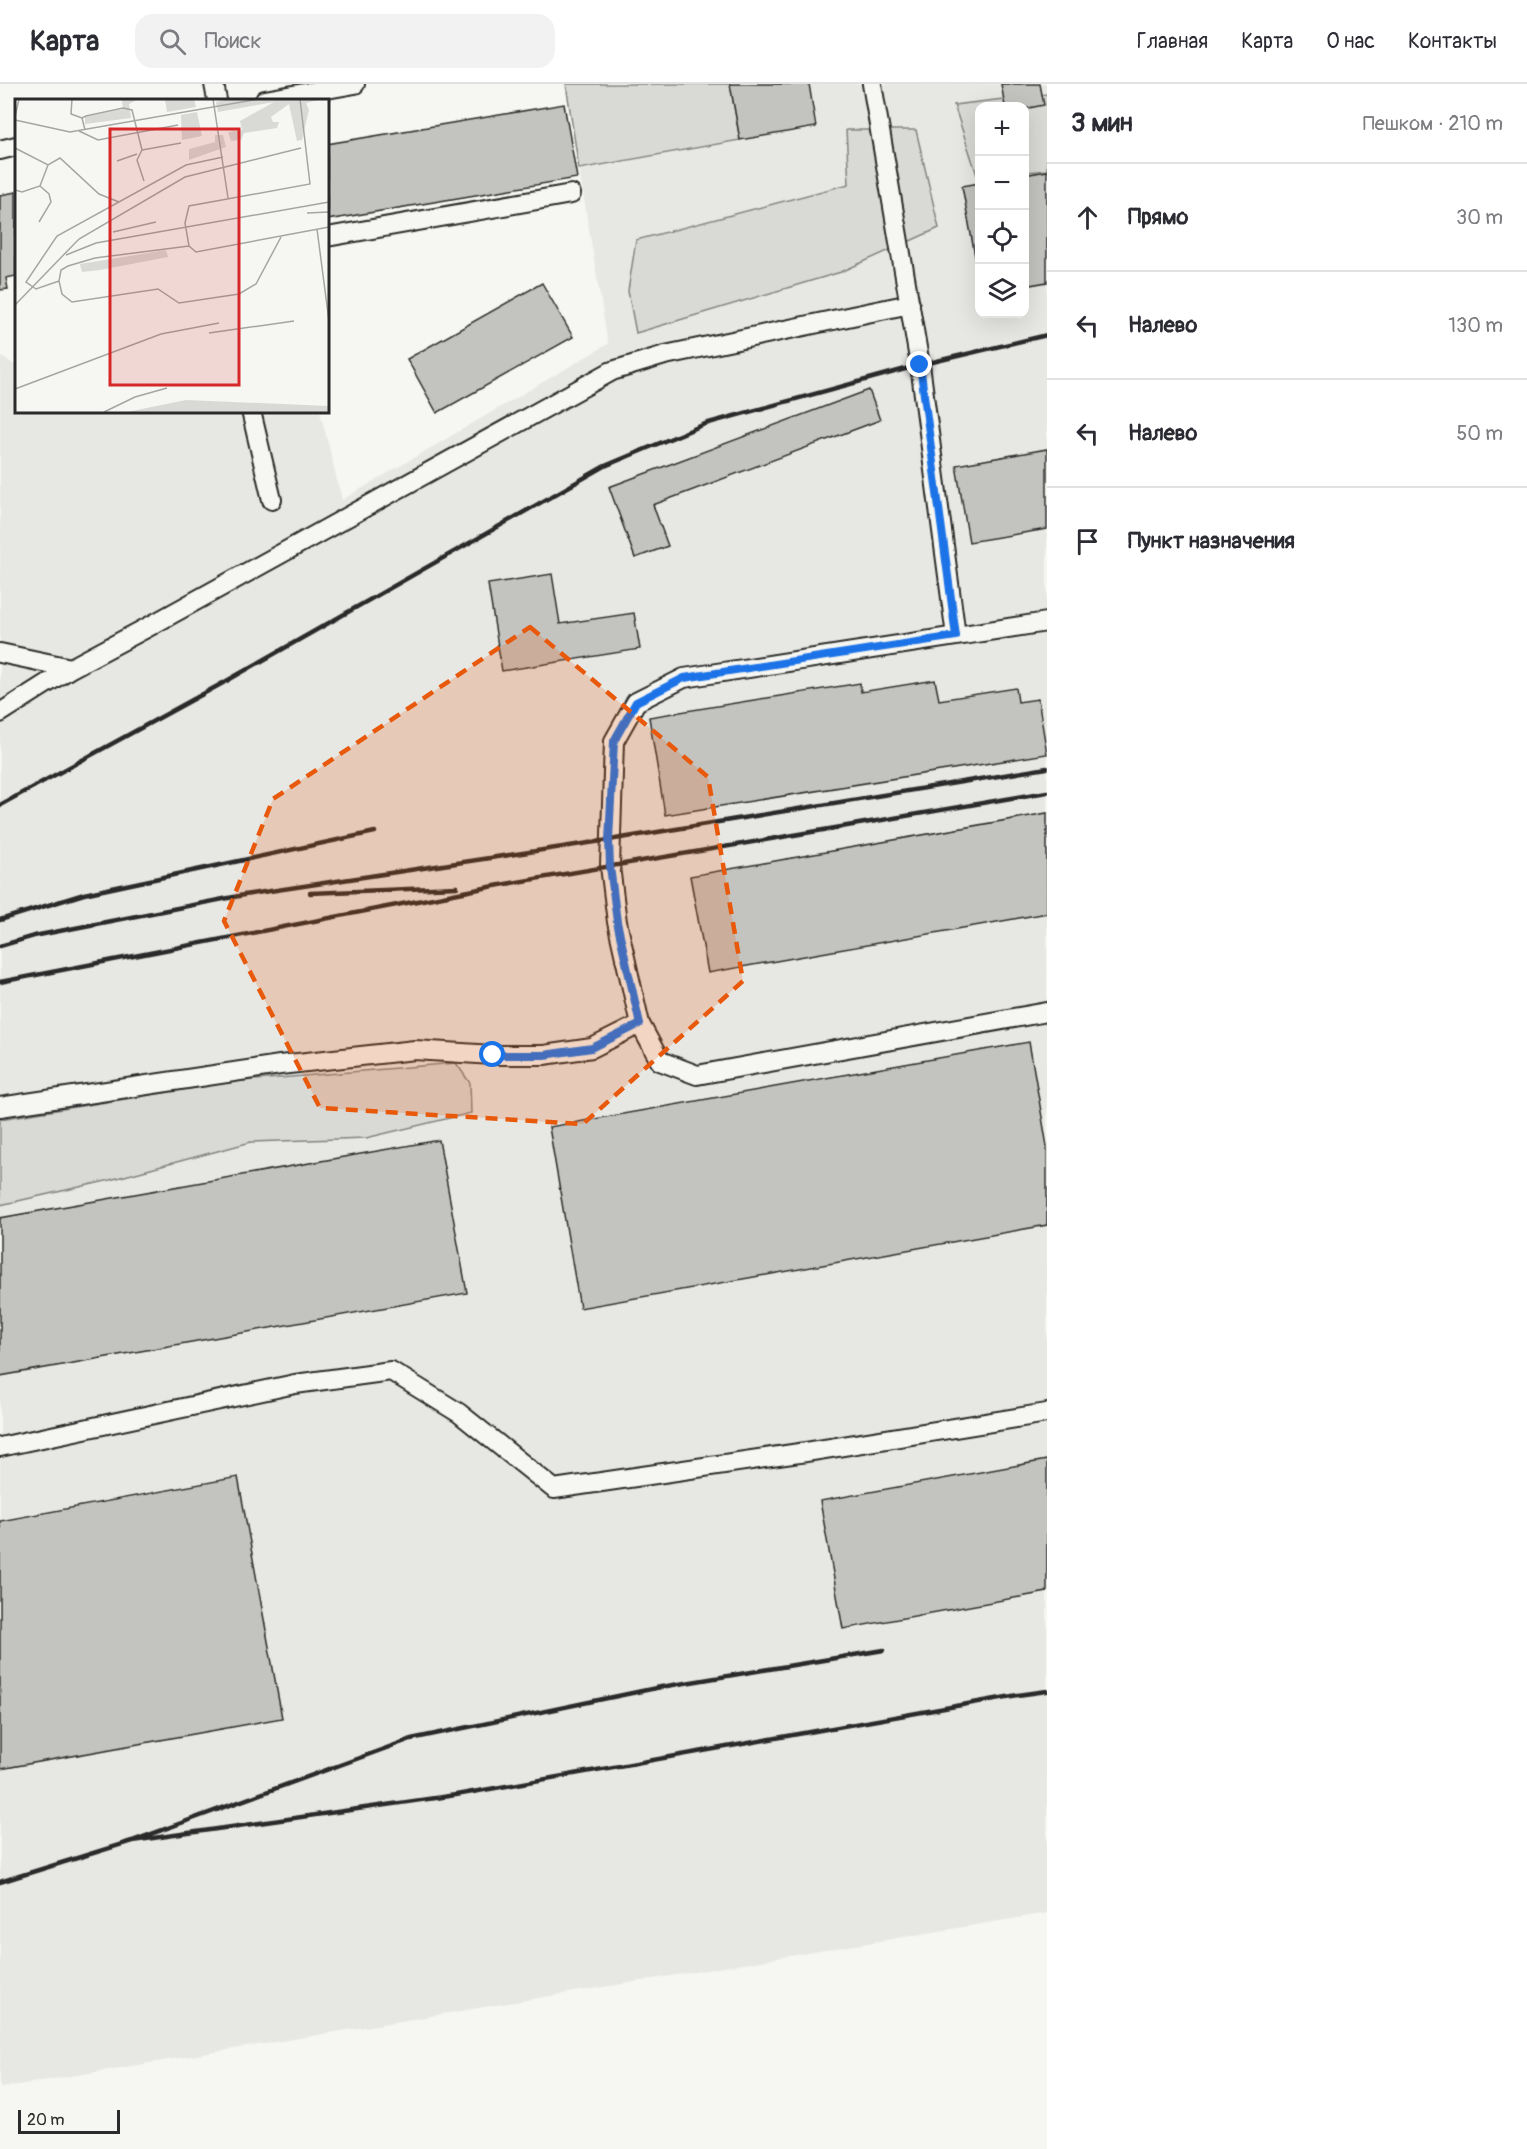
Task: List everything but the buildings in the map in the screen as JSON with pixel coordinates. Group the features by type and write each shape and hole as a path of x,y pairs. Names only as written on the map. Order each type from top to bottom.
{"lane":[{"path":"214,84 217,99"},
{"path":"271,99 356,84"},
{"path":"872,84 910,304 956,636"},
{"path":"0,150 15,146"},
{"path":"328,237 571,194"},
{"path":"0,713 70,668 612,371 665,355 910,304"},
{"path":"251,412 272,500"},
{"path":"1047,622 684,678 636,702 614,741 609,840 617,922 640,1024 660,1061 697,1075 1047,1012"},
{"path":"0,653 70,668"},
{"path":"0,1107 280,1065 415,1050 493,1055 544,1055 592,1048 640,1024"},
{"path":"0,1447 295,1384 391,1371 459,1413 554,1489 794,1454 1047,1413"}],"highlighted area":[{"path":"530,627 708,777 743,981 583,1124 320,1108 224,921 273,799"}],"shaded area":[{"path":"566,84 730,84 740,140 579,169"},
{"path":"730,84 1047,84 1047,1913 0,2088 0,355 15,365 15,412 320,412 342,500 608,344 579,169 740,140"},
{"path":"1047,94 1047,170 1029,172 1029,102 979,102"},
{"path":"975,103 975,169 954,105"},
{"path":"846,130 916,130 939,228 841,272 636,333 628,291 636,240 849,184"},
{"path":"456,1063 470,1083 471,1113 366,1138 251,1142 106,1181 0,1205 0,1119 232,1082"}],"railway":[{"path":"0,805 223,683 605,466 705,424 920,365 1047,335"},
{"path":"0,946 34,936 244,895 609,840 1047,768"},
{"path":"0,982 500,885 1047,792"},
{"path":"0,920 84,894 375,832"},
{"path":"310,893 457,887"},
{"path":"0,1882 132,1841 411,1739 661,1687 884,1650"},
{"path":"132,1841 456,1795 1047,1691"}],"route":[{"path":"493,1055 544,1055 592,1048 640,1024 617,922 609,840 614,741 636,702 684,678 956,636 920,365"}]}
